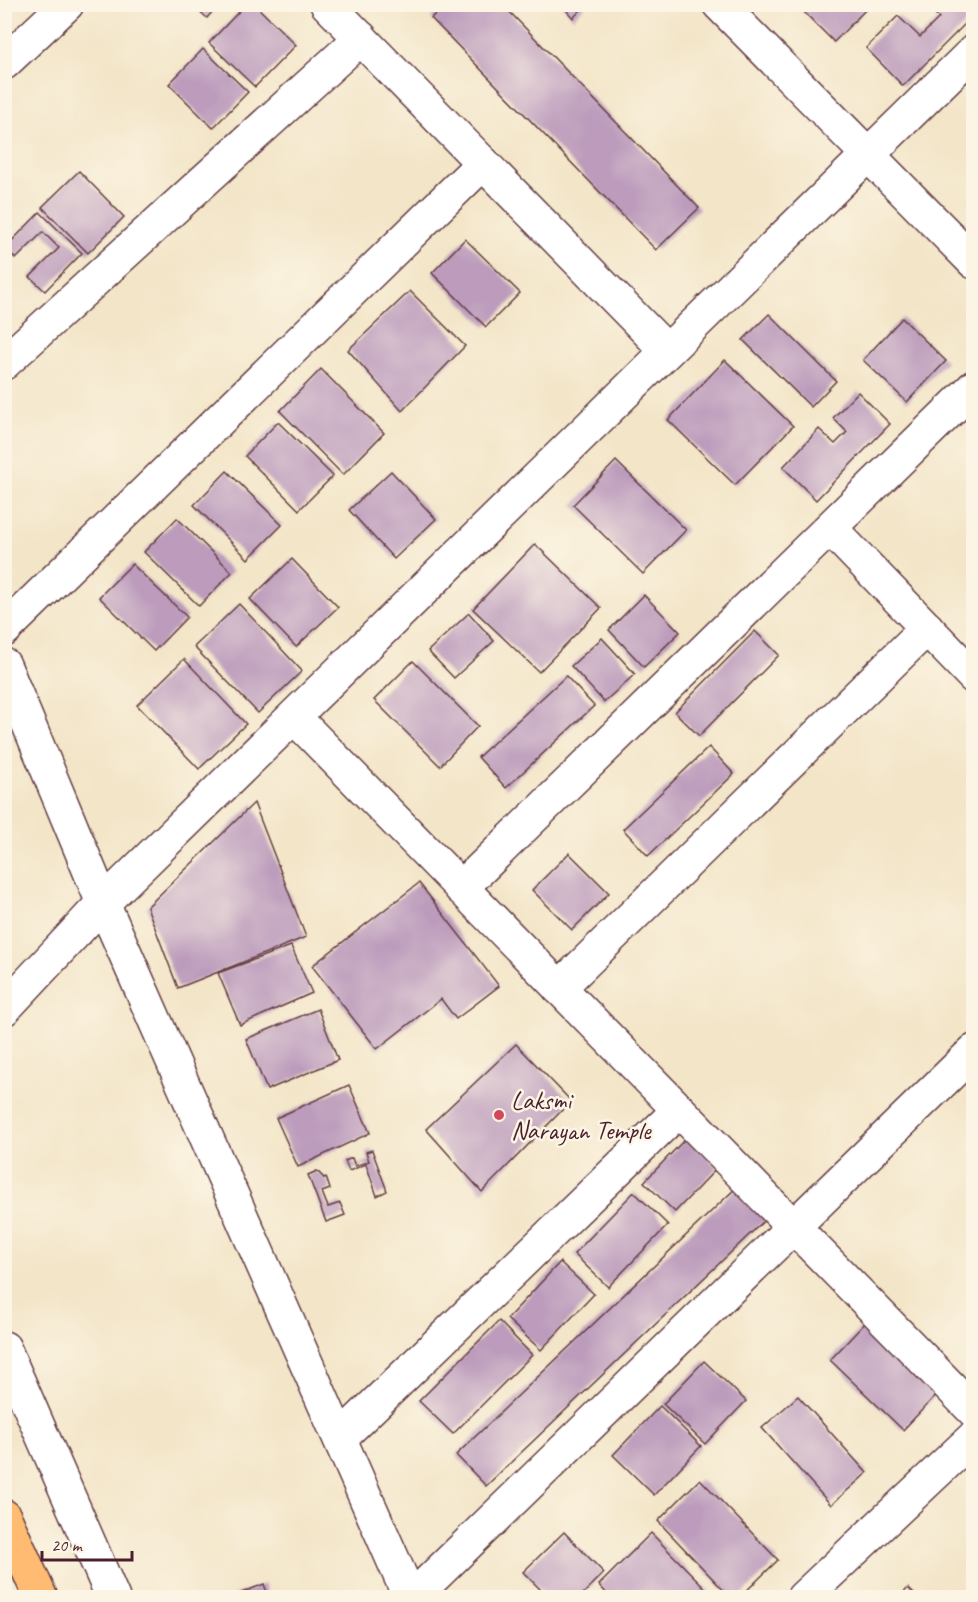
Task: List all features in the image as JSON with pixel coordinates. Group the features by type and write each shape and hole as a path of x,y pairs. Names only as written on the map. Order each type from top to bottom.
{"highway":[{"path":"4,1516 41,1598"}],"street":[{"path":"4,63 67,4"},
{"path":"327,4 667,351"},
{"path":"719,4 974,262"},
{"path":"4,363 361,38"},
{"path":"4,1009 104,903 974,51"},
{"path":"4,630 483,163"},
{"path":"461,888 974,387"},
{"path":"830,528 974,677"},
{"path":"559,988 927,628"},
{"path":"4,665 104,903 411,1598 974,1051"},
{"path":"294,717 974,1411"},
{"path":"340,1438 679,1110"},
{"path":"4,1348 113,1598"},
{"path":"803,1598 974,1437"}],"building":[{"path":"192,4 219,4 207,18"},
{"path":"246,4 254,4 296,45 255,87 209,43"},
{"path":"446,4 502,4 699,208 656,250 431,18"},
{"path":"561,4 587,4 573,18"},
{"path":"796,4 871,4 834,42"},
{"path":"926,4 974,4 974,15 903,86 866,48 898,16 920,37 939,18"},
{"path":"203,49 248,92 213,128 169,84"},
{"path":"79,171 124,217 88,253 42,207"},
{"path":"40,212 82,253 45,291 30,277 59,248 43,232 16,259 5,248"},
{"path":"465,239 520,293 486,327 432,273"},
{"path":"410,291 465,346 402,411 348,350"},
{"path":"769,314 836,381 811,407 743,340"},
{"path":"902,318 946,361 907,402 863,360"},
{"path":"725,360 793,426 735,485 668,420"},
{"path":"321,369 384,433 343,475 280,411"},
{"path":"858,392 890,424 816,500 783,467 819,429 835,444 847,432 833,418"},
{"path":"278,422 333,476 299,510 245,456"},
{"path":"616,461 686,530 643,574 573,505"},
{"path":"227,471 282,525 248,559 194,505"},
{"path":"391,471 436,519 394,559 349,510"},
{"path":"177,518 232,572 199,606 144,552"},
{"path":"535,544 601,608 539,672 473,609"},
{"path":"292,559 338,607 296,647 250,599"},
{"path":"132,564 187,617 154,651 99,597"},
{"path":"644,595 680,632 644,667 609,630"},
{"path":"239,604 302,671 258,713 194,647"},
{"path":"469,613 494,641 454,678 428,651"},
{"path":"755,631 779,655 699,736 675,712"},
{"path":"602,638 635,674 604,702 571,666"},
{"path":"184,659 246,724 199,769 137,705"},
{"path":"413,661 478,726 440,766 374,700"},
{"path":"566,676 594,706 506,788 478,757"},
{"path":"709,747 734,774 648,856 623,829"},
{"path":"254,803 306,937 178,988 147,907"},
{"path":"569,853 609,893 572,930 532,890"},
{"path":"419,883 499,986 456,1019 441,999 377,1049 312,966"},
{"path":"291,946 312,993 240,1025 218,973"},
{"path":"318,1009 338,1060 267,1090 246,1039"},
{"name":"Laksmi Narayan Temple","path":"516,1044 571,1101 482,1192 426,1129"},
{"path":"349,1085 370,1133 298,1167 276,1118"},
{"path":"687,1137 718,1167 675,1212 644,1182"},
{"path":"372,1150 387,1191 377,1196 366,1164 349,1171 345,1161 352,1158 355,1166 369,1161 366,1152"},
{"path":"317,1171 324,1178 326,1177 330,1189 322,1192 328,1207 340,1203 345,1215 326,1222 308,1175"},
{"path":"740,1184 770,1215 486,1486 456,1455"},
{"path":"634,1192 668,1225 608,1287 574,1254"},
{"path":"560,1262 594,1294 541,1350 507,1319"},
{"path":"499,1321 532,1355 453,1434 419,1401"},
{"path":"867,1321 940,1391 903,1430 830,1360"},
{"path":"704,1361 746,1401 705,1444 663,1404"},
{"path":"798,1396 867,1473 831,1505 762,1428"},
{"path":"660,1406 701,1446 654,1495 613,1455"},
{"path":"700,1479 778,1560 739,1598 731,1598 658,1521"},
{"path":"564,1532 604,1573 579,1598 549,1598 523,1572"},
{"path":"651,1533 715,1598 611,1598 599,1585"},
{"path":"264,1584 269,1598 231,1598 231,1597"},
{"path":"908,1588 918,1598 899,1598"}],"place":[{"name":"Laksmi Narayan Temple","path":"499,1115"}]}
